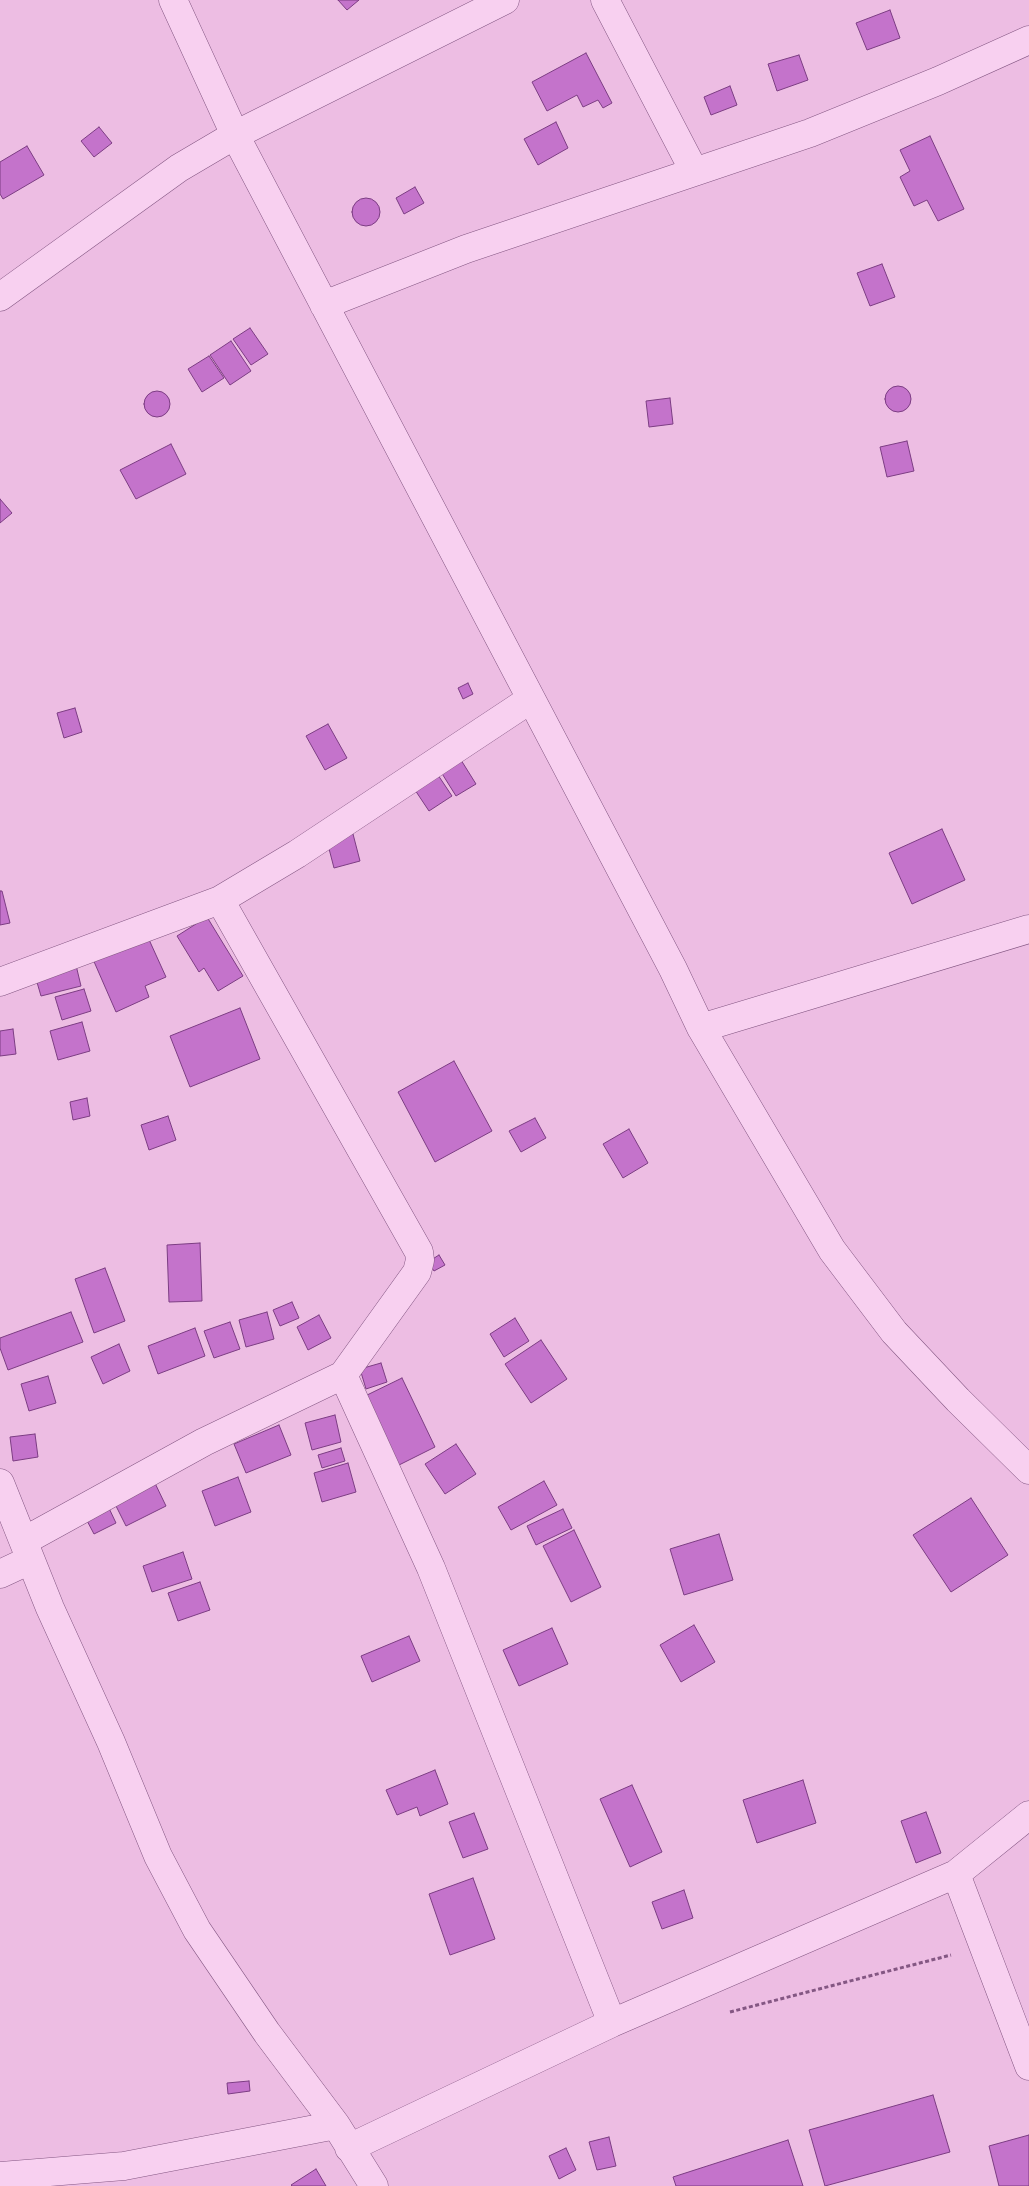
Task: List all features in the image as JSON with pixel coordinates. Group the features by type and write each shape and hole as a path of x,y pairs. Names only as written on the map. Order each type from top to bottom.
{"street":[{"path":"173,0 235,135 673,969 701,1028 832,1250 894,1332 1029,1470"},
{"path":"0,297 179,168 235,135 505,0"},
{"path":"605,0 694,171"},
{"path":"324,305 466,249 810,132 938,81 1029,40"},
{"path":"0,982 220,900 297,854 531,699"},
{"path":"0,1574 27,1551 204,1442 343,1375 417,1272 420,1260 419,1252 220,900"},
{"path":"701,1028 1029,929"},
{"path":"343,1375 431,1568 612,2023"},
{"path":"0,1483 50,1608 111,1742 158,1856 197,1930 267,2033 343,2136 374,2186"},
{"path":"0,2176 124,2166 343,2136 612,2023 956,1874 1029,1815"},
{"path":"956,1874 1029,2066"}],"path":[{"path":"726,2013 984,1947"}],"building":[{"path":"338,0 359,0 347,10"},
{"path":"890,10 900,38 867,50 856,23"},
{"path":"586,53 612,103 603,108 598,100 583,107 577,95 547,111 532,82"},
{"path":"799,55 808,80 777,91 768,64"},
{"path":"730,86 737,105 711,115 704,97"},
{"path":"556,122 568,148 538,165 524,139"},
{"path":"99,127 112,143 94,157 81,141"},
{"path":"930,136 964,209 938,221 927,200 914,206 900,177 910,171 900,150"},
{"path":"27,146 44,175 3,199 0,194 0,162"},
{"path":"415,187 424,203 404,214 396,198"},
{"path":"366,198 376,202 380,212 376,222 366,226 356,222 352,212 356,202"},
{"path":"882,264 895,297 870,306 857,273"},
{"path":"250,328 268,354 251,365 233,339"},
{"path":"231,341 251,371 230,385 210,355"},
{"path":"209,356 224,378 202,392 188,369"},
{"path":"898,386 908,389 911,399 908,409 898,412 888,409 885,399 888,389"},
{"path":"157,391 166,395 170,404 166,413 157,417 148,413 144,404 148,395"},
{"path":"670,398 673,424 649,427 646,401"},
{"path":"907,441 914,471 887,477 880,447"},
{"path":"171,444 186,474 136,499 120,470"},
{"path":"0,499 12,513 0,523"},
{"path":"468,683 473,694 463,699 458,688"},
{"path":"75,708 82,732 64,738 57,713"},
{"path":"328,724 347,758 325,770 306,736"},
{"path":"461,760 476,784 456,796 441,772"},
{"path":"436,772 452,796 429,811 413,787"},
{"path":"942,829 965,880 912,904 889,853"},
{"path":"353,834 360,861 334,868 327,841"},
{"path":"0,891 2,891 10,923 0,925"},
{"path":"207,917 243,976 218,991 204,968 199,972 177,936"},
{"path":"146,933 166,977 145,986 149,997 116,1012 92,957"},
{"path":"75,961 81,986 41,996 34,972"},
{"path":"84,989 91,1011 62,1020 55,997"},
{"path":"240,1008 260,1059 190,1087 170,1036"},
{"path":"82,1022 90,1051 58,1060 50,1031"},
{"path":"13,1029 16,1054 0,1056 0,1031"},
{"path":"454,1061 492,1131 435,1162 398,1092"},
{"path":"87,1098 90,1116 73,1120 70,1102"},
{"path":"168,1116 176,1140 149,1150 141,1125"},
{"path":"535,1118 546,1138 521,1152 509,1131"},
{"path":"629,1129 648,1163 623,1178 603,1144"},
{"path":"200,1243 202,1301 169,1302 167,1245"},
{"path":"439,1255 445,1265 434,1271 428,1262"},
{"path":"105,1268 125,1321 94,1333 75,1279"},
{"path":"292,1302 299,1318 280,1326 273,1310"},
{"path":"71,1312 83,1342 8,1370 0,1348 0,1338"},
{"path":"267,1312 274,1339 246,1347 239,1320"},
{"path":"319,1315 331,1338 308,1350 297,1327"},
{"path":"515,1318 529,1341 504,1357 490,1334"},
{"path":"230,1322 240,1349 214,1358 204,1331"},
{"path":"195,1328 205,1356 158,1374 148,1346"},
{"path":"541,1340 567,1379 531,1403 505,1364"},
{"path":"119,1344 130,1371 103,1384 91,1357"},
{"path":"381,1363 387,1382 366,1389 360,1369"},
{"path":"48,1376 56,1403 29,1411 21,1384"},
{"path":"402,1378 435,1447 397,1466 363,1397"},
{"path":"335,1415 341,1442 312,1450 305,1423"},
{"path":"279,1425 291,1455 246,1473 234,1444"},
{"path":"35,1434 38,1457 13,1461 10,1437"},
{"path":"456,1444 476,1474 445,1494 425,1464"},
{"path":"341,1448 345,1461 322,1468 318,1455"},
{"path":"348,1463 356,1492 322,1502 314,1473"},
{"path":"152,1477 166,1506 126,1526 112,1498"},
{"path":"238,1477 251,1512 215,1526 202,1491"},
{"path":"544,1481 557,1505 511,1530 498,1507"},
{"path":"971,1498 1008,1555 951,1592 913,1535"},
{"path":"107,1504 116,1523 94,1534 84,1515"},
{"path":"563,1509 572,1528 536,1545 527,1526"},
{"path":"574,1530 601,1587 571,1602 543,1546"},
{"path":"719,1534 733,1580 684,1595 670,1549"},
{"path":"183,1552 192,1579 152,1592 143,1566"},
{"path":"200,1582 210,1610 178,1621 168,1593"},
{"path":"694,1625 715,1662 681,1682 660,1645"},
{"path":"552,1628 568,1664 519,1686 503,1650"},
{"path":"409,1636 420,1661 372,1682 361,1656"},
{"path":"435,1770 448,1804 420,1816 417,1807 397,1815 386,1790"},
{"path":"803,1780 816,1823 757,1843 743,1800"},
{"path":"632,1785 662,1852 630,1867 600,1799"},
{"path":"926,1812 941,1853 916,1863 901,1821"},
{"path":"474,1813 488,1849 463,1858 449,1822"},
{"path":"473,1878 495,1939 450,1955 429,1894"},
{"path":"684,1890 693,1918 662,1929 652,1902"},
{"path":"249,2081 250,2091 228,2094 227,2083"},
{"path":"933,2095 950,2152 825,2186 809,2130"},
{"path":"1029,2135 1029,2186 999,2186 989,2146"},
{"path":"609,2137 616,2166 597,2170 589,2142"},
{"path":"788,2140 803,2186 676,2186 673,2177"},
{"path":"566,2148 576,2170 559,2179 549,2156"},
{"path":"316,2169 326,2186 291,2185"}]}
